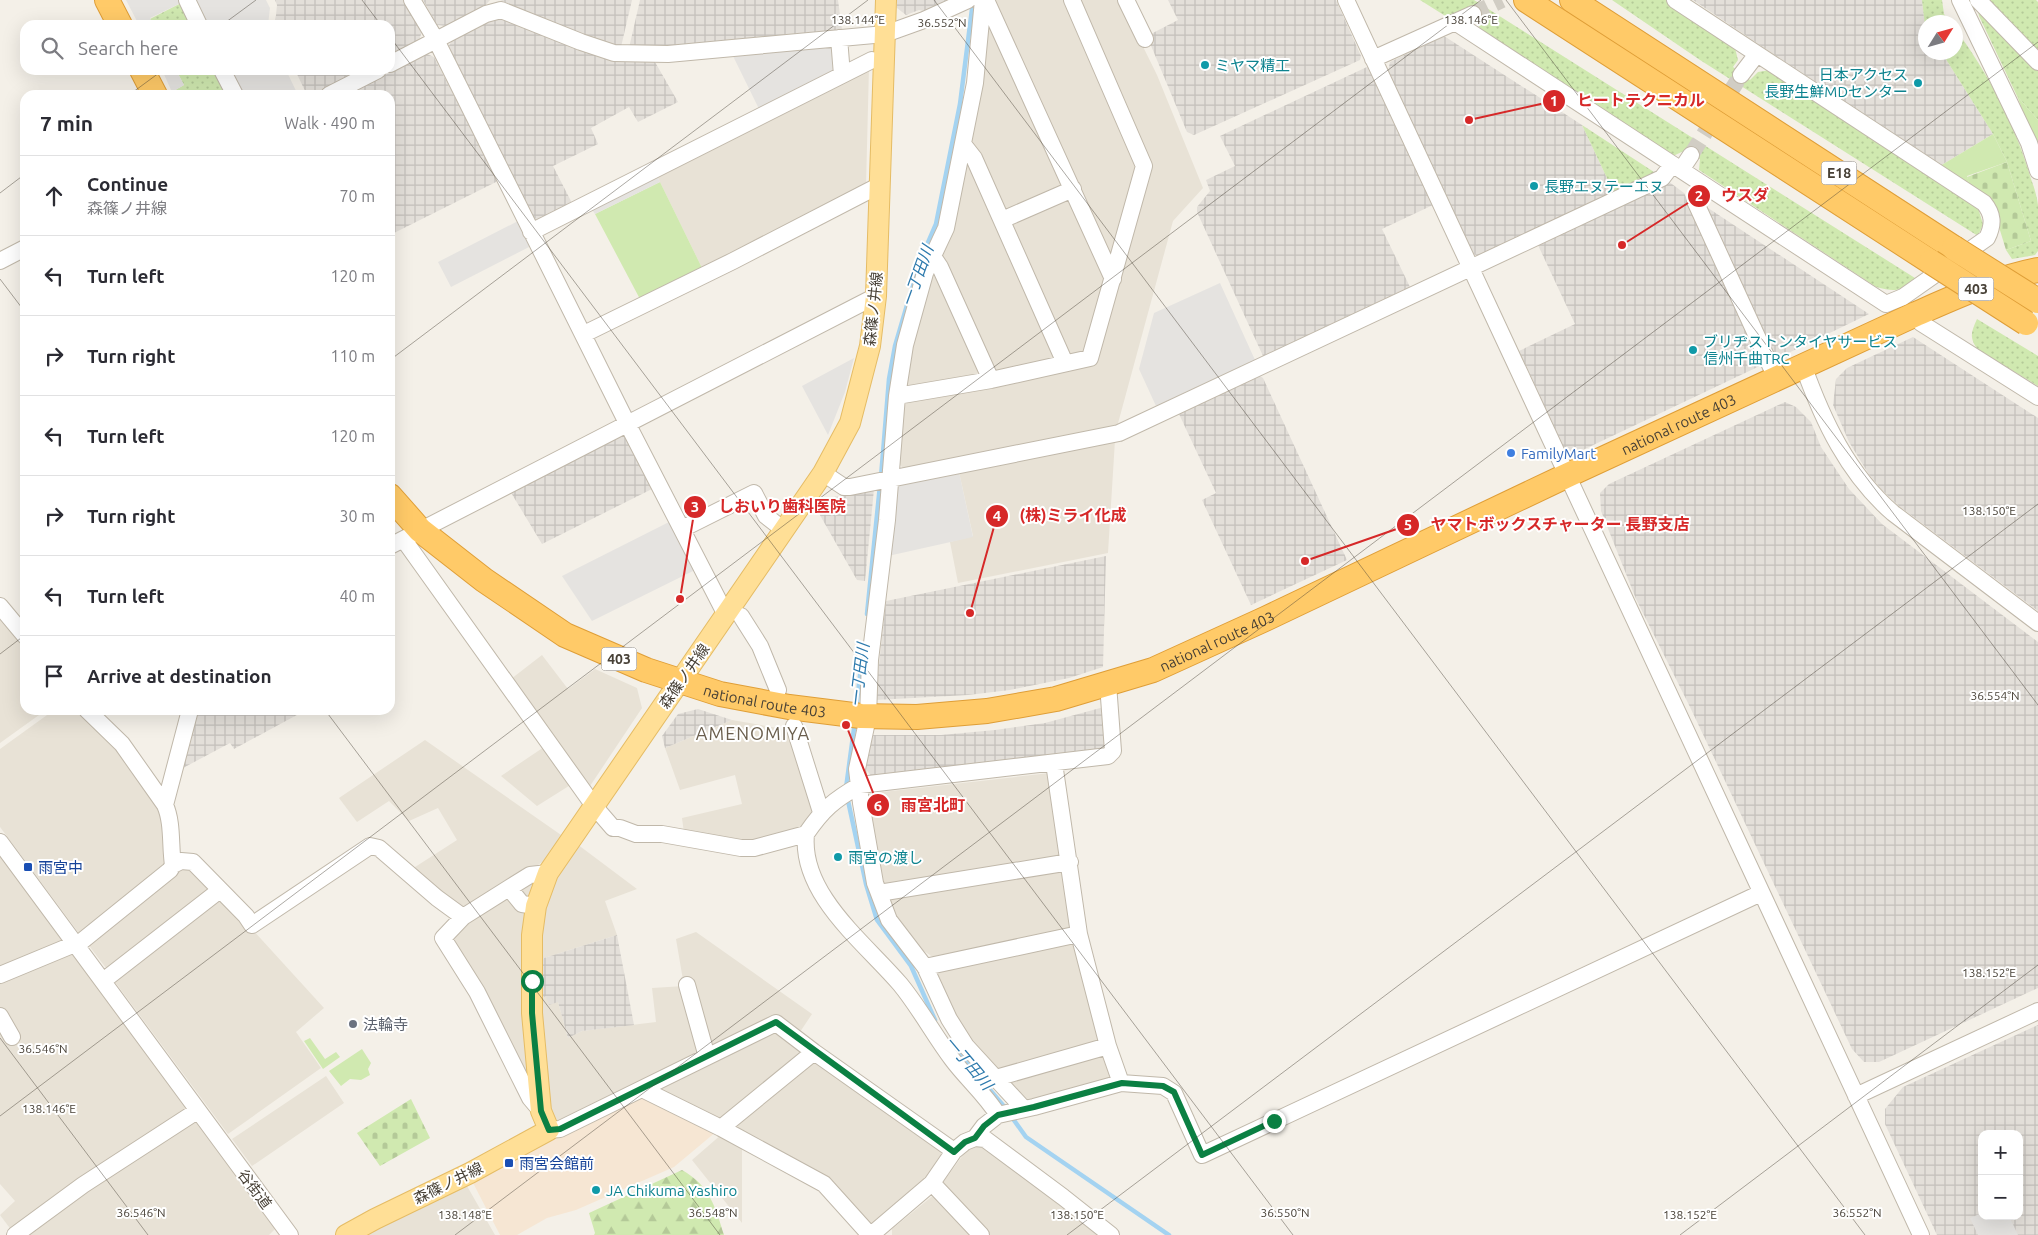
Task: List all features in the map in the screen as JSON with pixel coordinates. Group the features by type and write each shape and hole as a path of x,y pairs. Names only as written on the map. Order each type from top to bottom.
{"highway":[{"path":"107,0 117,20"},
{"name":"E18","path":"1514,0 1706,118"},
{"name":"E18","path":"1526,0 2032,327"},
{"name":"E18","path":"1572,0 2038,302"},
{"name":"E18","path":"1585,0 1723,98"},
{"path":"145,75 152,90"},
{"name":"national route 403","path":"395,510 405,538 484,580 565,635 646,670 680,682 720,694 860,716 917,717 988,711 1048,700 1153,670 1803,365 1953,298 2021,273 2038,270"}],"main road":[{"name":"森篠ノ井線","path":"346,1235 470,1173 549,1130 541,1111 532,1013 532,935 536,906 548,873 680,682 734,616 784,530 823,473 850,423 870,346 876,296 886,0"}],"street":[{"path":"187,0 197,20"},
{"path":"412,0 436,40 628,425 682,529 734,616 760,646 778,690"},
{"path":"395,61 486,14 501,10 581,42 623,54 668,54 885,34 924,20 968,0"},
{"path":"851,790 857,769 860,716 870,660 887,520 883,480 905,346 932,254 946,228 975,82 984,0"},
{"path":"984,0 1073,189 1112,279"},
{"path":"898,396 991,380 1090,358 1144,166 1072,0"},
{"path":"1126,0 1145,39"},
{"path":"1346,0 1921,1235"},
{"path":"1455,22 1886,304 1903,297 1987,238 1991,229 1991,211 1984,203 1675,0"},
{"path":"1960,0 2029,143 2038,171"},
{"path":"1978,0 2038,62"},
{"path":"1373,59 1473,14"},
{"path":"839,38 842,75"},
{"path":"1741,75 1757,54"},
{"path":"531,232 872,60"},
{"path":"225,75 232,90"},
{"path":"339,90 368,75"},
{"path":"963,144 974,158 1065,363"},
{"path":"823,473 844,487 1119,433 1662,178 1691,156"},
{"path":"584,334 880,185"},
{"path":"1704,186 1695,200 1776,378"},
{"path":"1002,220 1073,189"},
{"path":"0,261 20,251"},
{"path":"932,254 940,267 991,380"},
{"path":"806,834 754,848 729,847 662,834 630,833 620,828 614,828 594,806 405,538 876,296"},
{"path":"1921,323 2038,397"},
{"path":"1803,365 1840,449 1877,500 2038,623"},
{"path":"682,529 754,493 766,516 784,530"},
{"path":"0,606 20,630"},
{"path":"1010,1112 990,1103 952,1060 900,985 843,921 816,887 805,848 806,834 821,812 851,790 1108,756 1114,751 1108,684"},
{"path":"92,715 122,744 166,805 169,814 170,848 173,865"},
{"path":"166,805 189,715"},
{"path":"794,726 821,812"},
{"path":"1054,763 1070,862 1079,934 1108,1046 1122,1083"},
{"path":"851,790 861,803 873,874 889,920 925,967 949,1020 966,1046 996,1078 1010,1112"},
{"name":"谷街道","path":"0,842 221,1142 283,1232"},
{"path":"0,975 82,941 143,894 170,870 173,865 181,861 193,862 246,916 252,925 370,846 379,848 437,898 463,917"},
{"path":"880,893 1070,862"},
{"path":"541,1111 530,1098 476,992 443,938 463,917 530,875 548,873"},
{"path":"509,888 522,904 536,906"},
{"path":"103,981 220,890"},
{"path":"975,1138 984,1126 1010,1112 1122,1083 1163,1086 1174,1092 1202,1155 1761,893"},
{"path":"925,967 1079,934"},
{"path":"687,985 707,1057"},
{"path":"1856,1096 2038,1011"},
{"path":"0,1016 12,1037"},
{"path":"549,1130 560,1129 776,1022 814,1052 954,1152"},
{"path":"996,1078 1108,1046"},
{"path":"721,1128 814,1052"},
{"path":"642,1089 721,1128 824,1184 875,1233 932,1183 954,1152 965,1142 975,1138 985,1139 1111,1235"},
{"path":"15,1235 83,1185 197,1111"},
{"path":"932,1183 981,1235"}],"shaded area":[{"path":"126,0 180,0 181,3 150,18 151,20 136,20"},
{"path":"193,0 266,0 270,8 269,20 203,20"},
{"path":"275,0 403,0 422,31 419,41 395,53 395,20 276,20 277,5"},
{"path":"423,0 490,0 484,7 447,26 437,25"},
{"path":"500,0 632,0 621,47 571,30"},
{"path":"640,0 838,0 842,30 658,49 629,48"},
{"path":"897,0 950,0 926,12 919,10 906,15 897,8"},
{"path":"992,0 1067,0 1140,169 1113,258 1108,260"},
{"path":"1080,0 1120,0 1157,75 1203,188 1173,221 1117,427 903,468 898,463 902,407 910,401 1097,364 1151,166"},
{"path":"1168,0 1336,0 1361,56 1360,60 1194,135 1187,132 1147,36 1178,20"},
{"path":"1693,0 1922,0 1924,15 1918,15 1918,60 1946,60 1993,134 1940,166"},
{"path":"508,20 655,62 678,102 638,122 629,107 591,128 598,144 553,166 573,205 544,221 533,218 448,47 453,39 486,21"},
{"path":"987,22 1063,183 1062,188 1008,214 969,146"},
{"path":"1444,36 1582,125 1614,193 1479,256 1473,254 1388,71 1390,62"},
{"path":"826,45 832,50 833,73 760,111 733,56"},
{"path":"427,54 434,57 498,181 395,232 395,90 355,90 385,75 395,75 395,70"},
{"path":"1369,66 1433,205 1382,229 1410,287 1263,356 1197,212 1197,207 1210,191 1206,180 1235,166 1220,136"},
{"path":"869,67 866,186 703,270 657,176"},
{"path":"164,75 179,75 184,85 175,90 171,90"},
{"path":"231,75 288,75 296,90 239,90"},
{"path":"297,75 352,75 324,90 305,90"},
{"path":"965,162 971,163 1055,361 992,372 940,252"},
{"path":"657,176 660,182 595,214 591,208"},
{"path":"1668,181 1684,193 1764,364 1568,457 1519,351 1575,324 1537,243"},
{"path":"1065,197 1073,199 1106,278 1083,354 1066,356 1011,221"},
{"path":"1705,206 1869,314 1772,361"},
{"path":"518,221 531,246 451,287 438,262"},
{"path":"930,274 936,274 979,369 977,375 910,387 905,383 911,345"},
{"path":"1220,283 1255,360 1156,406 1139,369 1154,313"},
{"path":"1913,337 2038,418 2038,611 1899,506 1868,473 1849,442 1833,405 1836,379 1847,368"},
{"path":"854,358 845,392 828,435 802,386"},
{"path":"1260,376 1263,378 1347,560 1251,605 1202,500 1216,493 1179,414"},
{"path":"1785,402 1796,407 1811,422 1821,447 1849,489 1882,524 2038,642 2038,988 1879,1062 1864,1062 1852,1049 1690,707 1636,599 1601,511 1600,493 1609,484"},
{"path":"626,431 654,488 542,544 510,491"},
{"path":"1115,440 1108,553 958,583 950,542 973,536 959,472"},
{"path":"959,472 973,537 888,556 894,487"},
{"path":"874,489 865,581 857,580 817,510 824,499"},
{"path":"671,521 695,570 592,621 562,576"},
{"path":"1106,556 1103,667 1069,678 1010,690 968,695 875,700 886,601"},
{"path":"0,612 20,637 20,715 39,715 0,743"},
{"path":"542,655 568,689 595,669 637,688 642,708 590,786 511,679"},
{"path":"1104,707 1108,745 1104,751 873,778 864,767 870,735 941,735 995,730 1045,723"},
{"path":"698,709 732,720 665,748 662,736 678,714"},
{"path":"47,715 83,715 118,748 165,817 166,866 81,936 0,827 0,749"},
{"path":"197,715 297,715 234,749 230,743 183,768"},
{"path":"732,720 789,730 816,814 807,827 752,841 726,843 684,833 682,818 742,804 735,775 680,790 665,748"},
{"path":"425,740 564,837 549,858 465,910 412,869 457,840 438,808 409,821 389,801 357,822 339,798"},
{"path":"544,747 572,784 537,806 501,776"},
{"path":"1050,773 1063,858 882,887 865,794"},
{"path":"577,844 637,889 605,901 617,935 541,959 541,913 553,879"},
{"path":"0,853 67,944 0,973"},
{"path":"190,865 213,888 109,972 87,943 181,866"},
{"path":"1062,868 1074,925 1070,929 934,958 924,951 896,917 891,901 894,896"},
{"path":"540,878 534,1098 448,939 469,915"},
{"path":"221,895 324,1008 296,1032 321,1068 228,1134 112,978"},
{"path":"696,932 812,1014 798,1035 774,1016 702,1055 552,1125 539,1000 546,996 558,1002 568,1038 582,1031 656,1022 652,988 684,986 676,939"},
{"path":"617,935 634,1025 582,1031 568,1038 558,1002 549,1005 546,996 539,1000 541,959"},
{"path":"1071,942 1077,946 1101,1039 1097,1043 1001,1071 995,1068 971,1042 936,979 940,970"},
{"path":"69,948 188,1108 12,1231 0,1215 15,1201 0,1184 0,978"},
{"path":"2038,1025 2038,1235 1937,1235 1885,1124 1885,1109 1903,1087"},
{"path":"775,1031 807,1054 720,1124 649,1090"},
{"path":"1100,1053 1106,1057 1111,1073 1108,1081 1033,1103 1025,1100 1010,1084 1012,1078"},
{"path":"814,1059 946,1153 929,1180 871,1228 824,1177 734,1128"},
{"path":"326,1076 344,1103 252,1166 232,1139"},
{"path":"635,1096 651,1096 717,1131 674,1167 576,1210 547,1218 517,1235 500,1235 471,1179"},
{"path":"194,1117 275,1229 269,1235 22,1235"},
{"path":"722,1134 742,1145 742,1223 692,1160"},
{"path":"982,1144 1102,1235 988,1235 941,1185 969,1147"},
{"path":"463,1179 495,1235 361,1235"},
{"path":"935,1194 973,1235 892,1235 892,1229"},
{"path":"1978,1215 1978,1220 2011,1220 2018,1235 1978,1235 1970,1218"}],"green space":[{"path":"1420,0 1474,0 1915,278 1897,290 1876,287 1699,170 1700,159 1686,150 1673,156 1484,34 1478,25 1484,18 1468,7 1447,17"},
{"path":"1612,0 1666,0 1735,48 1738,60 1733,67 1750,80 1758,72 1770,70 1978,208 1983,224 1978,236 1700,60"},
{"path":"1922,0 1942,0 1945,15 1924,15"},
{"path":"1984,0 2036,0 2038,2 2038,54"},
{"path":"181,3 190,20 150,20"},
{"path":"1978,11 2038,68 2038,120 2017,96"},
{"path":"1963,40 2000,101 2025,159 2038,205 2038,251 2035,255 2012,259 2006,250 2031,241 2007,162 1993,134 1946,60 1963,60"},
{"path":"179,75 219,75 226,90 175,90 184,85"},
{"path":"2017,96 2038,120 2038,150"},
{"path":"1582,125 1657,174 1614,193"},
{"path":"1993,134 2007,162 1967,176 1970,186 1940,166"},
{"path":"2007,162 2031,241 2006,250 1999,227 1970,186 1967,177"},
{"path":"660,182 703,270 641,301 595,214"},
{"path":"1977,319 2038,356 2038,386 1978,350 1972,338 1973,328"},
{"path":"310,1038 325,1059 336,1052 340,1057 323,1069 304,1041"},
{"path":"362,1049 371,1063 368,1069 370,1075 361,1080 350,1079 341,1086 329,1071"},
{"path":"411,1099 430,1138 380,1166 357,1133"},
{"path":"682,1170 705,1190 718,1215 724,1235 594,1235 589,1213"}],"waterway":[{"name":"一丁田川","path":"881,477 889,379 895,346 920,261 936,224 960,104 973,1"},
{"name":"一丁田川","path":"867,614 880,485"},
{"name":"一丁田川","path":"856,709 862,659"},
{"name":"一丁田川","path":"846,788 855,721"},
{"name":"一丁田川","path":"847,796 866,884 877,920 911,966 935,1020"},
{"name":"一丁田川","path":"952,1045 1007,1110"},
{"name":"一丁田川","path":"1011,1116 1026,1137 1169,1235"}],"tunnel":[{"path":"1473,14 1502,0"},
{"path":"1691,155 1741,75"}],"place":[{"name":"ミヤマ精工","path":"1205,65"},
{"name":"日本アクセス 長野生鮮MDセンター","path":"1918,83"},
{"name":"ヒートテクニカル","path":"1469,120"},
{"name":"長野エヌテーエヌ","path":"1534,186"},
{"name":"ウスダ","path":"1622,245"},
{"name":"ブリヂストンタイヤサービス 信州千曲TRC","path":"1693,350"},
{"name":"FamilyMart","path":"1511,453"},
{"name":"ヤマトボックスチャーター 長野支店","path":"1305,561"},
{"name":"しおいり歯科医院","path":"680,599"},
{"name":"(株)ミライ化成","path":"970,613"},
{"name":"雨宮北町","path":"846,725"},
{"name":"雨宮の渡し","path":"838,857"},
{"name":"雨宮中","path":"28,867"},
{"name":"法輪寺","path":"353,1024"},
{"name":"雨宮会館前","path":"509,1163"},
{"name":"JA Chikuma Yashiro","path":"596,1190"}],"district":[{"name":"AMENOMIYA","path":"753,733"}],"route":[{"path":"532,981 532,1013 541,1111 549,1130 560,1129 776,1022 814,1052 954,1152 965,1142 975,1138 984,1126 998,1115 1122,1083 1163,1086 1174,1092 1202,1155 1274,1121"}]}
